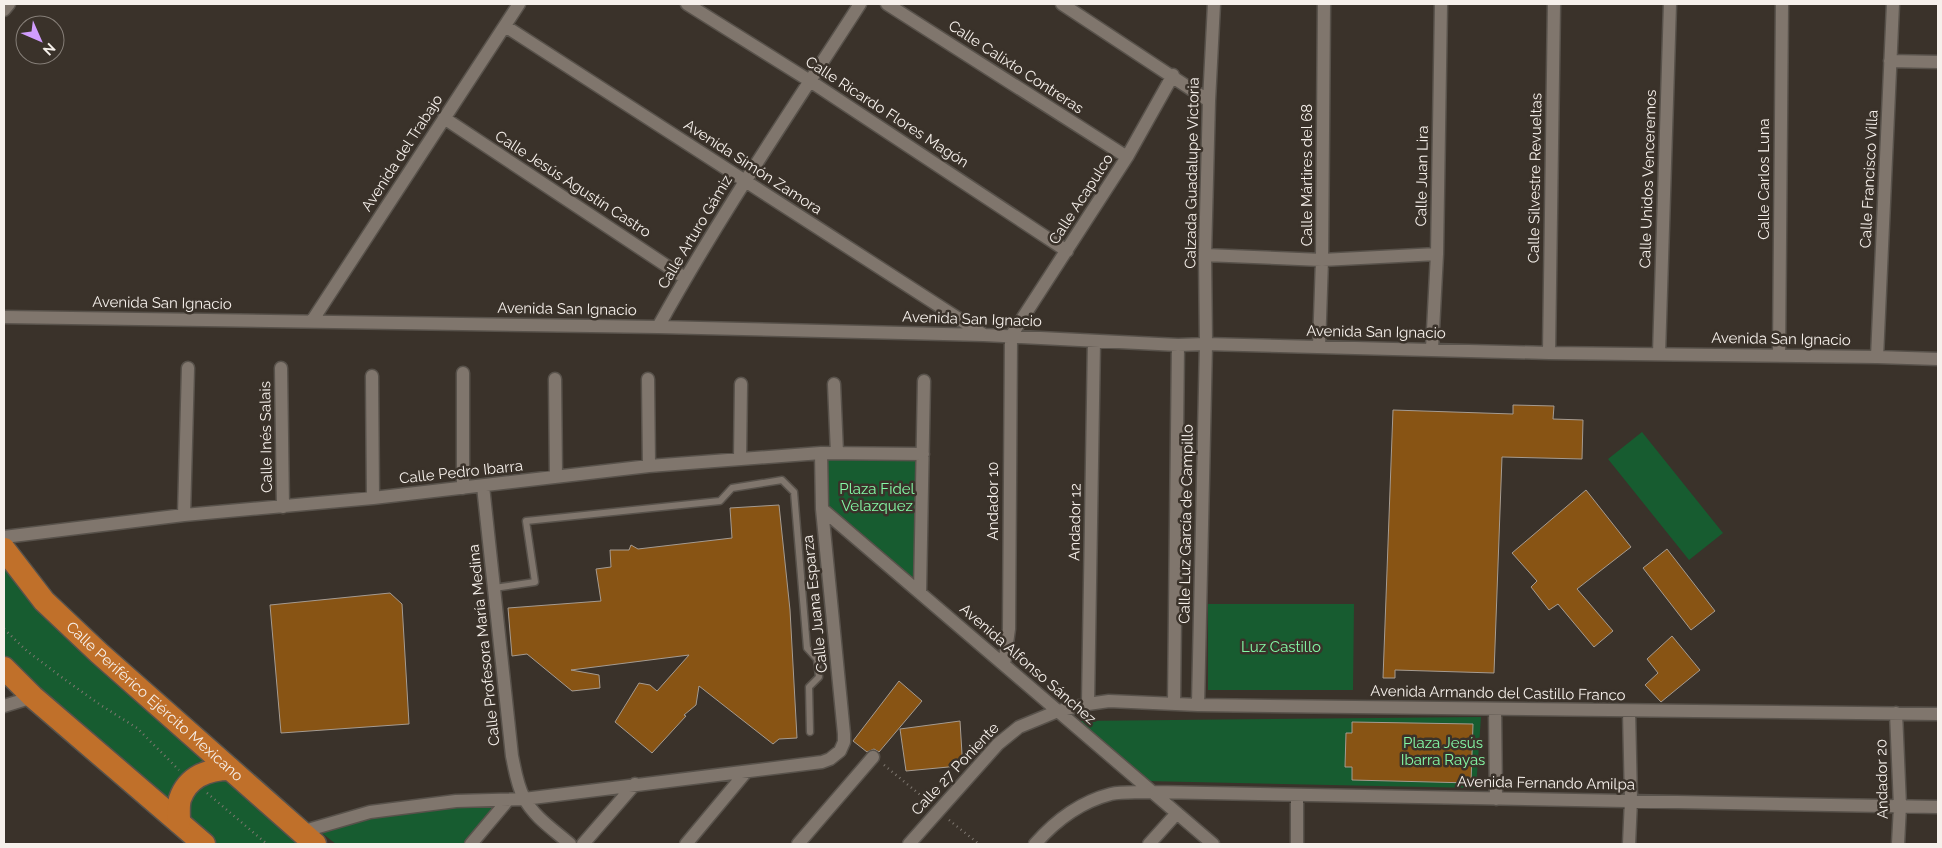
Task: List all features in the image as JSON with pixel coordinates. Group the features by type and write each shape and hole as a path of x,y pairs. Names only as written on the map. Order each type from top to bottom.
{"highway":[{"name":"Calle Periférico Ejército Mexicano","path":"4,549 44,601 98,654 308,838"},
{"path":"4,668 33,697 204,844"},
{"path":"179,822 180,799 192,782 203,773 214,769 230,769"}],"street":[{"path":"4,10 9,4"},
{"name":"Avenida del Trabajo","path":"312,321 520,4"},
{"name":"Calle Ricardo Flores Magón","path":"687,4 810,80 1067,251"},
{"name":"Calle Arturo Gámiz","path":"658,327 685,278 744,181 860,4"},
{"name":"Calle Calixto Contreras","path":"887,4 1127,157"},
{"path":"1062,4 1173,75 1209,101"},
{"name":"Calzada Guadalupe Victoria","path":"1206,344 1205,255 1209,101 1214,4"},
{"name":"Calle Mártires del 68","path":"1320,347 1324,4"},
{"name":"Calle Juan Lira","path":"1432,349 1437,254 1441,4"},
{"name":"Calle Silvestre Revueltas","path":"1549,353 1554,4"},
{"name":"Calle Unidos Venceremos","path":"1659,354 1670,4"},
{"name":"Calle Carlos Luna","path":"1779,355 1782,4"},
{"name":"Calle Francisco Villa","path":"1877,357 1893,4"},
{"name":"Avenida Simón Zamora","path":"505,26 984,334"},
{"path":"1890,61 1938,62"},
{"name":"Calle Acapulco","path":"1011,336 1127,157 1173,75"},
{"name":"Calle Jesús Agustín Castro","path":"444,118 685,278"},
{"path":"1205,255 1322,260 1437,254"},
{"name":"Avenida San Ignacio","path":"4,316 984,334 1178,345 1206,344 1549,353 1779,355 1938,359"},
{"name":"Andador 10","path":"1004,665 1009,630 1011,336"},
{"name":"Andador 12","path":"1088,704 1094,341"},
{"name":"Calle Luz García de Campillo","path":"1198,705 1206,344"},
{"name":"Calle Luz García de Campillo","path":"1174,704 1178,345"},
{"path":"184,516 188,368"},
{"name":"Calle Inés Salais","path":"281,368 283,507"},
{"path":"462,373 463,488"},
{"path":"372,376 373,498"},
{"path":"555,379 556,477"},
{"path":"648,380 649,466"},
{"path":"920,592 924,381"},
{"path":"740,459 741,384"},
{"path":"834,384 837,453"},
{"name":"Calle Pedro Ibarra","path":"4,537 184,516 483,486 649,466 821,453 923,454"},
{"name":"Calle Juana Esparza","path":"746,772 822,762 830,759 840,751 844,742 822,510 821,453"},
{"name":"Calle Profesora María Medina","path":"483,486 512,756 518,783 524,798 537,816 570,844"},
{"name":"Avenida Alfonso Sánchez","path":"822,510 1213,844"},
{"path":"4,706 33,697"},
{"name":"Avenida Armando del Castillo Franco","path":"1058,711 1109,701 1198,705 1938,714"},
{"path":"1495,709 1496,799"},
{"name":"Calle 27 Poniente","path":"909,844 998,744 1018,727 1058,711"},
{"path":"1629,711 1631,800 1629,844"},
{"name":"Andador 20","path":"1896,713 1900,806 1898,844"},
{"path":"798,844 873,756"},
{"path":"308,838 370,812 456,801 508,800 746,772"},
{"path":"686,844 746,772"},
{"path":"583,844 636,784"},
{"name":"Avenida Fernando Amilpa","path":"1035,844 1063,817 1082,805 1112,794 1154,792 1938,807"},
{"path":"1297,795 1297,844"},
{"path":"471,844 508,800"},
{"path":"1149,844 1177,813"}],"lane":[{"path":"494,588 535,582 526,521 720,501 732,488 782,480 794,492 807,648 818,659 819,677 809,687 810,732"}],"path":[{"path":"4,629 27,651 64,679 137,728 192,782 266,844"},
{"path":"873,756 979,844"}],"green space":[{"path":"1642,432 1723,533 1689,560 1608,459"},
{"name":"Plaza Fidel Velazquez","path":"821,453 923,454 920,592 822,509"},
{"path":"4,560 220,764 199,762 175,790 171,811 4,666"},
{"name":"Luz Castillo","path":"1208,604 1354,604 1353,690 1208,690"},
{"name":"Plaza Jesús Ibarra Rayas","path":"1481,717 1476,788 1145,781 1074,721"},
{"path":"222,773 311,844 207,844 184,825 190,790"},
{"path":"502,803 467,844 336,844 319,831 372,816"}],"building":[{"path":"1513,405 1554,406 1553,419 1583,420 1582,459 1502,457 1494,673 1395,670 1395,678 1383,678 1393,410 1513,414"},
{"path":"1586,490 1631,547 1577,589 1613,631 1594,647 1558,604 1549,610 1531,587 1537,581 1512,553"},
{"path":"779,505 790,610 797,738 779,739 773,744 699,686 696,705 684,715 686,716 652,753 615,722 639,683 650,685 657,691 689,655 571,670 599,675 600,688 572,691 527,654 512,656 508,608 601,601 596,569 611,567 610,550 629,550 631,545 638,549 732,538 730,508"},
{"path":"1667,549 1715,611 1691,630 1643,568"},
{"path":"390,593 402,604 409,724 281,733 270,605"},
{"path":"1672,636 1700,670 1661,702 1645,685 1658,673 1647,659"},
{"path":"899,681 922,701 879,752 874,749 867,752 853,741"},
{"path":"960,721 962,754 959,766 906,771 900,729"},
{"path":"1352,722 1473,724 1471,783 1352,780 1352,767 1345,767 1346,733 1352,733"}]}
